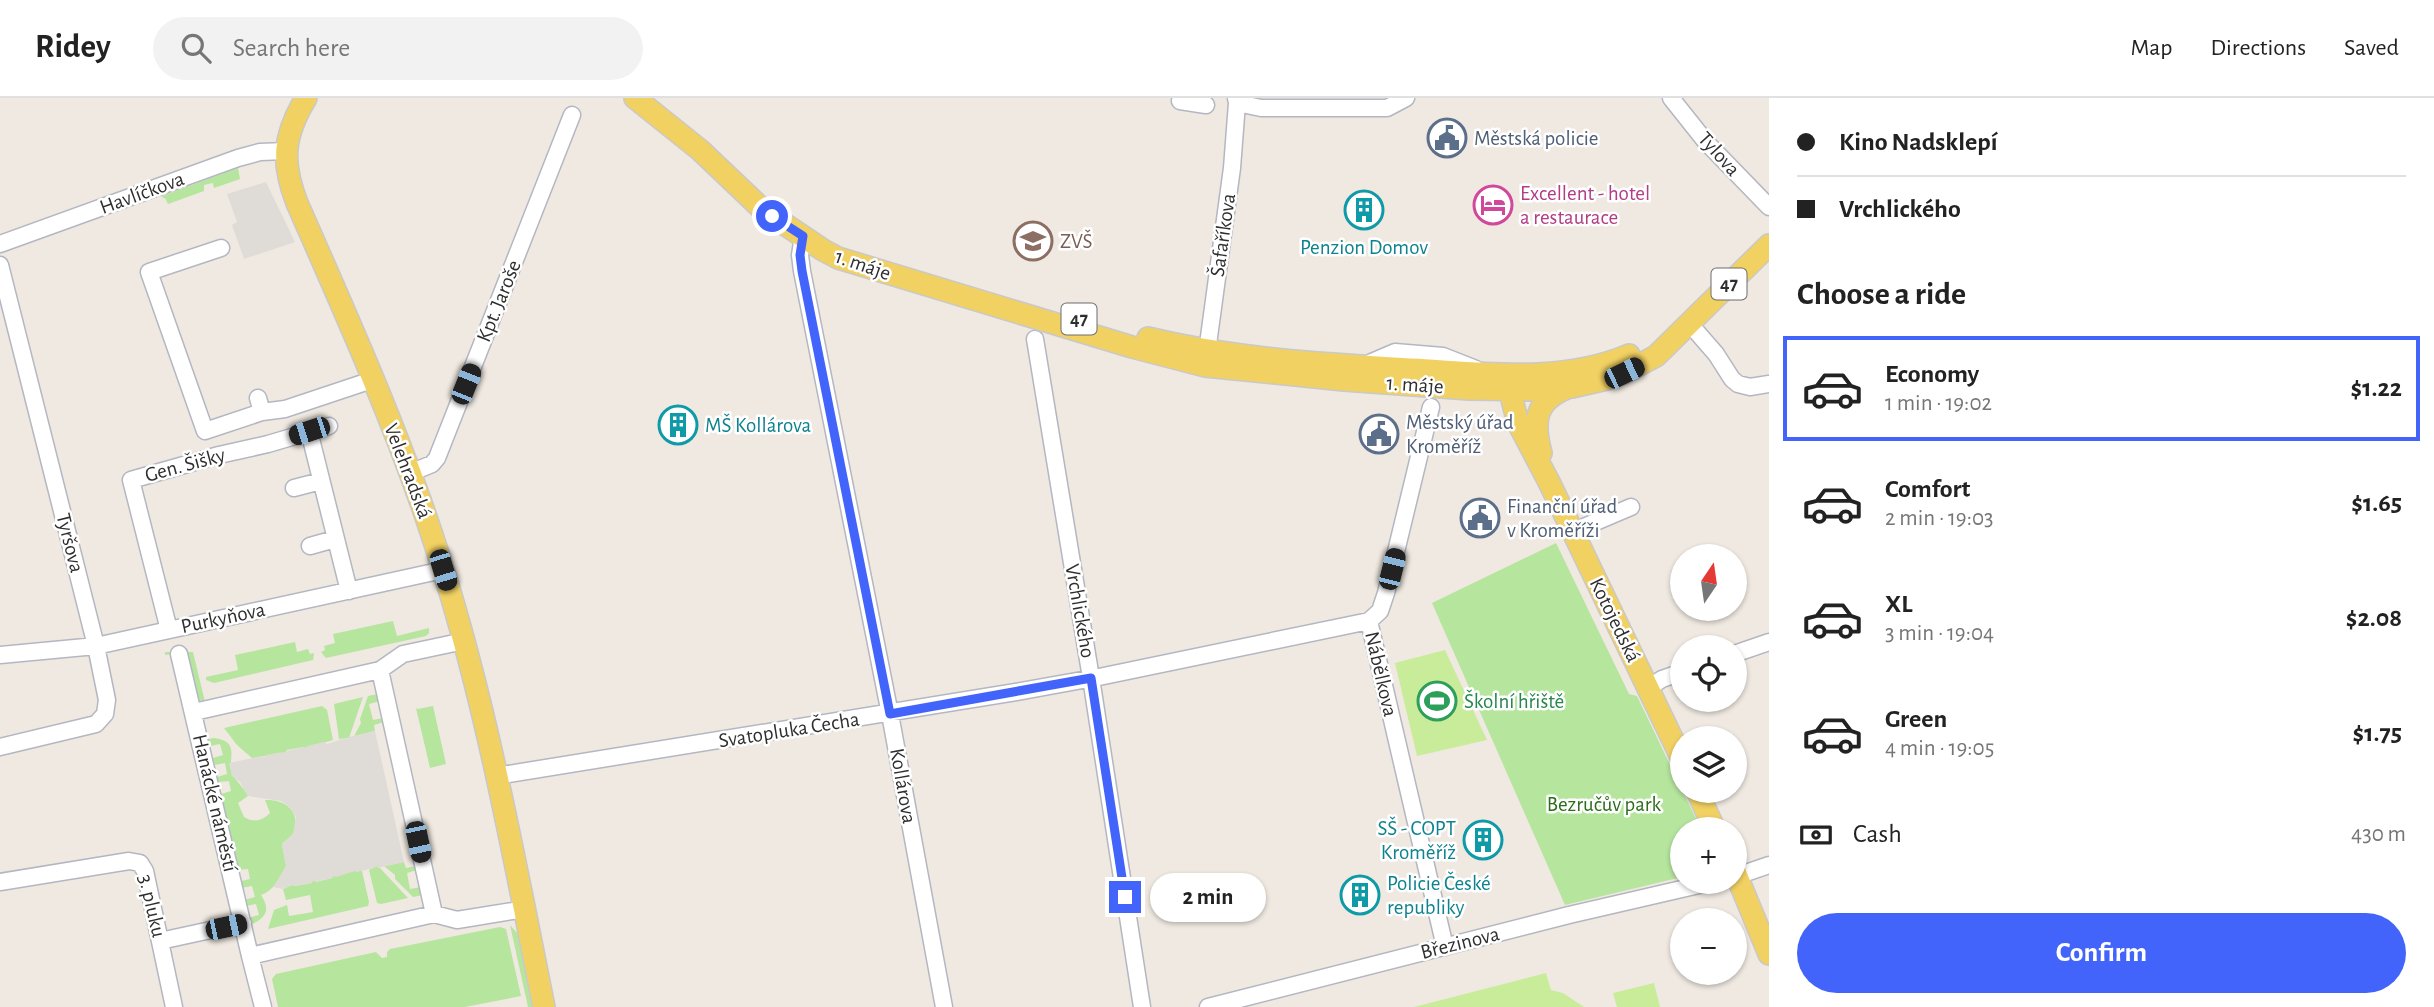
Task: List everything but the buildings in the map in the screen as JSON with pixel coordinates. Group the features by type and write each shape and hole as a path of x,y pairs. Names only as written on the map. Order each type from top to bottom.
{"main road":[{"path":"286,150 298,111 306,98"},
{"name":"47","path":"635,98 700,150 762,209 803,236"},
{"name":"Velehradská","path":"286,150 286,170 293,195 410,473 443,570 464,641 496,776 544,1007"},
{"name":"1. máje","path":"803,236 823,250 851,262 1132,348 1344,380 1469,389 1501,379"},
{"name":"47","path":"1501,379 1572,387 1615,376 1648,361 1665,348 1769,245"},
{"name":"47","path":"1501,379 1570,371 1607,363 1632,354 1689,323"},
{"name":"1. máje","path":"1206,358 1362,366 1501,379"},
{"path":"1501,379 1518,423 1549,482"},
{"path":"1549,482 1535,431 1536,421 1540,410 1551,397 1572,387"},
{"name":"Kotojedská","path":"1549,482 1670,734"},
{"path":"1744,894 1769,954"}],"street":[{"path":"1236,101 1261,108 1387,108 1406,98"},
{"name":"Tylova","path":"1671,98 1706,142 1769,207"},
{"path":"1175,99 1206,105"},
{"name":"Šafaříkova","path":"1206,358 1232,168 1236,101"},
{"name":"Kpt. Jaroše","path":"410,473 425,468 437,458 572,115"},
{"name":"Havlíčkova","path":"0,244 238,158 260,152 286,150"},
{"name":"Kollárova","path":"803,236 800,255 802,271 890,714 944,1007"},
{"path":"221,248 149,272 205,431 260,405 285,409 372,380"},
{"name":"Tyršova","path":"0,265 96,646 107,700 106,714 96,724 0,747"},
{"path":"1689,323 1717,354 1738,384 1750,387 1769,384"},
{"name":"Vrchlického","path":"1035,339 1142,1007"},
{"name":"Nábělkova","path":"1431,407 1386,593 1380,611 1369,621 1445,947"},
{"name":"Gen. Šišky","path":"169,630 131,480 329,426"},
{"path":"309,431 349,591"},
{"path":"295,488 321,481"},
{"path":"1572,532 1631,507"},
{"path":"310,545 335,539"},
{"name":"Purkyňova","path":"0,654 96,646 443,570"},
{"name":"Svatopluka Čecha","path":"496,776 890,714 1091,678 1369,621"},
{"name":"Hanácké náměstí","path":"263,1007 194,712 380,670 403,654 464,641"},
{"path":"1747,650 1769,642"},
{"path":"179,654 194,712"},
{"path":"380,670 434,914"},
{"path":"1648,688 1670,676"},
{"name":"3. pluku","path":"0,882 135,861 140,863 145,871 174,1007"},
{"path":"1747,871 1769,865"},
{"name":"Březinova","path":"1208,1007 1670,892"},
{"path":"250,956 434,914 457,920 525,909"},
{"path":"160,942 243,923"}],"green space":[{"path":"238,168 240,179 214,188 213,183 204,185 204,191 168,204 162,196"},
{"name":"Bezručův park","path":"1556,543 1629,694 1637,696 1670,765 1670,803 1688,803 1695,817 1670,817 1670,880 1565,905 1432,603"},
{"path":"393,621 397,636 429,628 429,633 426,636 326,658 321,652 325,650 324,646 335,643 333,634"},
{"path":"295,642 297,652 308,649 310,654 314,653 313,660 214,683 206,680 206,677 238,670 235,655"},
{"name":"Školní hřiště","path":"1445,650 1487,740 1417,756 1395,663"},
{"path":"165,652 193,652 205,702 197,699 172,654 165,655"},
{"path":"378,694 380,701 369,704 373,720 383,718 384,722 374,725 375,731 354,736 361,723 368,696"},
{"path":"363,697 349,738 339,739 334,704"},
{"path":"322,706 327,710 333,740 287,750 285,753 252,758 224,728"},
{"path":"433,706 446,764 430,768 416,708"},
{"path":"209,739 223,740 231,748 234,777 248,796 238,803 244,817 255,820 264,818 270,813 265,800 279,802 294,813 293,834 282,844 286,866 273,887 261,895 266,905 265,913 250,925 248,918 259,915 256,904 246,906 244,900 255,897 252,886 241,888 241,881 250,879 248,869 237,870 221,794 231,791 229,781 218,782 217,777 227,774 225,763 215,765 213,758 223,755 220,744 210,746"},
{"path":"404,862 406,868 416,866 417,870 407,873 410,889 421,887 423,895 413,897 384,866"},
{"path":"376,866 408,898 377,903 369,870"},
{"path":"362,871 368,906 268,929 274,910 287,905 289,916 313,912 310,895 286,900 283,889"},
{"path":"510,925 518,934 532,1007 528,1007"},
{"path":"500,927 506,929 521,996 465,1007 278,1007 272,979 276,974 376,952 382,958 387,957 390,949"},
{"path":"1546,973 1551,990 1563,993 1584,1007 1414,1007"},
{"path":"1654,983 1660,1007 1617,1007 1613,993"}],"shaded area":[{"path":"266,182 295,242 244,259 232,225 237,222 227,194"},
{"path":"375,731 404,862 378,868 376,866 315,882 313,880 312,883 283,889 273,887 286,867 282,844 293,834 296,817 290,807 281,801 248,796 240,782 232,776 229,763 262,756 264,758 266,755 285,753 324,742 327,744"}],"place":[{"name":"Městská policie","path":"1447,138"},
{"name":"Excellent - hotel a restaurace","path":"1493,205"},
{"name":"Penzion Domov","path":"1364,210"},
{"name":"ZVŠ","path":"1033,241"},
{"name":"MŠ Kollárova","path":"678,425"},
{"name":"Městský úřad Kroměříž","path":"1379,434"},
{"name":"Finanční úřad v Kroměříži","path":"1480,518"},
{"name":"Školní hřiště","path":"1437,701"},
{"name":"SŠ - COPT Kroměříž","path":"1483,840"},
{"name":"Policie České republiky","path":"1360,895"}],"route":[{"path":"772,216 803,236 800,255 802,271 890,714 1091,678 1125,897"}]}
